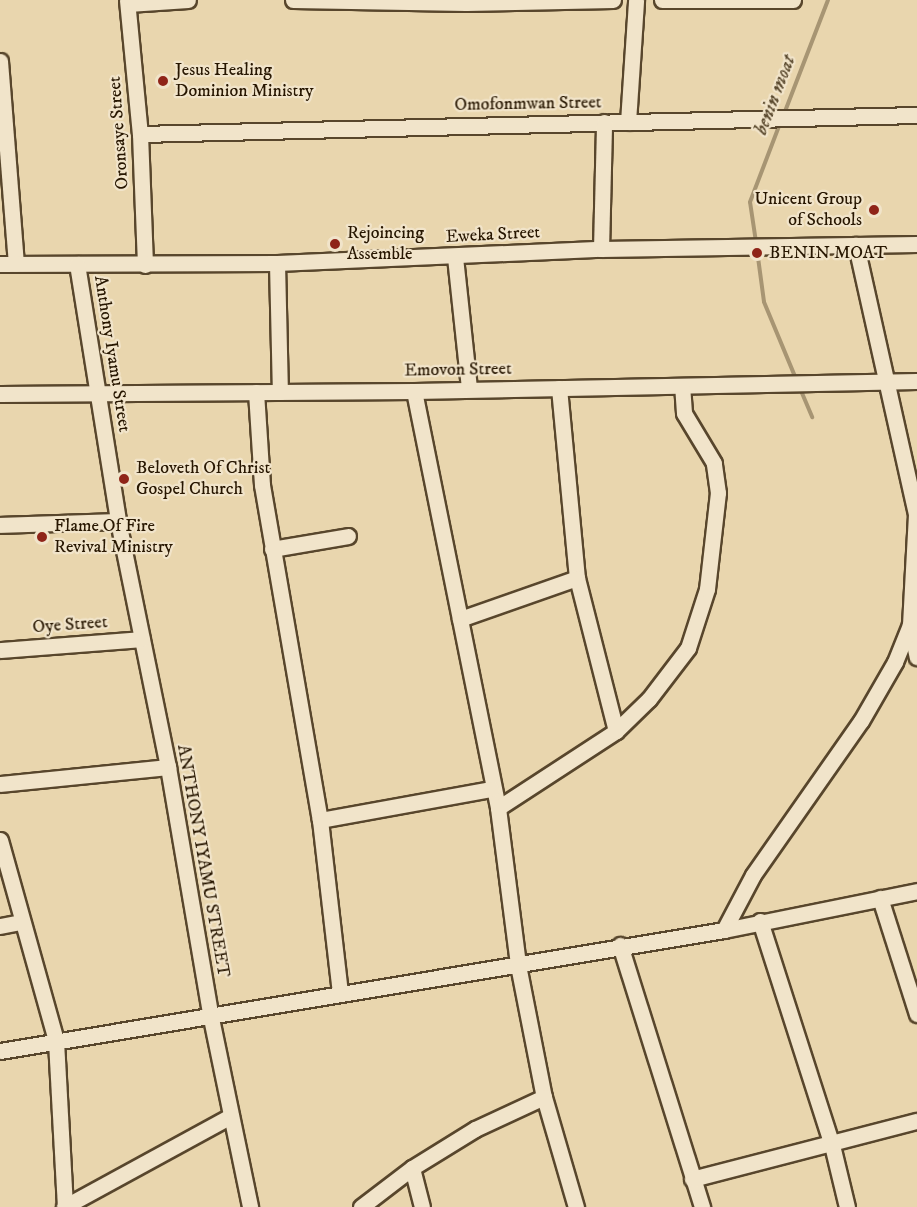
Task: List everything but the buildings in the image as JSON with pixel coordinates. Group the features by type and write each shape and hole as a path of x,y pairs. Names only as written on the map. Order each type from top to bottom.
{"street":[{"path":"128,2 188,0"},
{"path":"293,0 466,3 613,0"},
{"path":"628,122 636,0"},
{"path":"662,0 793,0"},
{"name":"Oronsaye Street","path":"128,2 140,134 145,265"},
{"path":"0,61 16,263"},
{"name":"Omofonmwan Street","path":"140,134 917,115"},
{"path":"601,249 604,122"},
{"name":"Eweka Street","path":"0,264 277,263 601,249 917,244"},
{"path":"856,246 885,384 916,514 910,625 917,657"},
{"path":"455,257 469,388"},
{"path":"277,263 280,392"},
{"name":"Anthony Iyamu Street","path":"77,264 100,393 118,521"},
{"name":"Emovon Street","path":"0,394 414,391 469,388 885,384 917,381"},
{"path":"498,808 616,731 649,699 688,648 707,589 718,493 714,463 688,424 682,387"},
{"path":"559,388 578,578 616,731"},
{"path":"414,391 460,619 491,789 498,808 518,965 544,1097 576,1207"},
{"path":"256,392 262,485 320,820 340,992"},
{"path":"0,525 118,521"},
{"name":"ANTHONY IYAMU STREET","path":"118,521 168,767 211,1018 250,1207"},
{"path":"272,549 348,536"},
{"path":"460,619 578,578"},
{"path":"724,930 753,875 861,721 895,662 910,625"},
{"name":"Oye Street","path":"0,650 142,639"},
{"path":"0,784 168,767"},
{"path":"320,820 491,789"},
{"path":"0,840 56,1041 65,1207 231,1116"},
{"path":"0,1051 211,1018 340,992 518,965 620,945 724,930 917,891"},
{"path":"880,898 917,1014"},
{"path":"760,921 832,1144 847,1207"},
{"path":"0,926 21,922"},
{"path":"620,945 702,1207"},
{"path":"361,1207 412,1168 476,1129 544,1097"},
{"path":"692,1179 917,1121"},
{"path":"412,1168 422,1207"}],"waterway":[{"name":"benin moat","path":"784,114 828,0"},
{"name":"benin moat","path":"756,242 750,202 781,121"},
{"path":"757,250 764,302 796,379"},
{"path":"799,386 812,417"}],"place":[{"name":"Jesus Healing Dominion Ministry","path":"163,81"},
{"name":"Unicent Group of Schools","path":"874,210"},
{"name":"Rejoincing Assemble","path":"335,244"},
{"name":"BENIN MOAT","path":"757,253"},
{"name":"Beloveth Of Christ Gospel Church","path":"124,479"},
{"name":"Flame Of Fire Revival Ministry","path":"42,537"}]}
